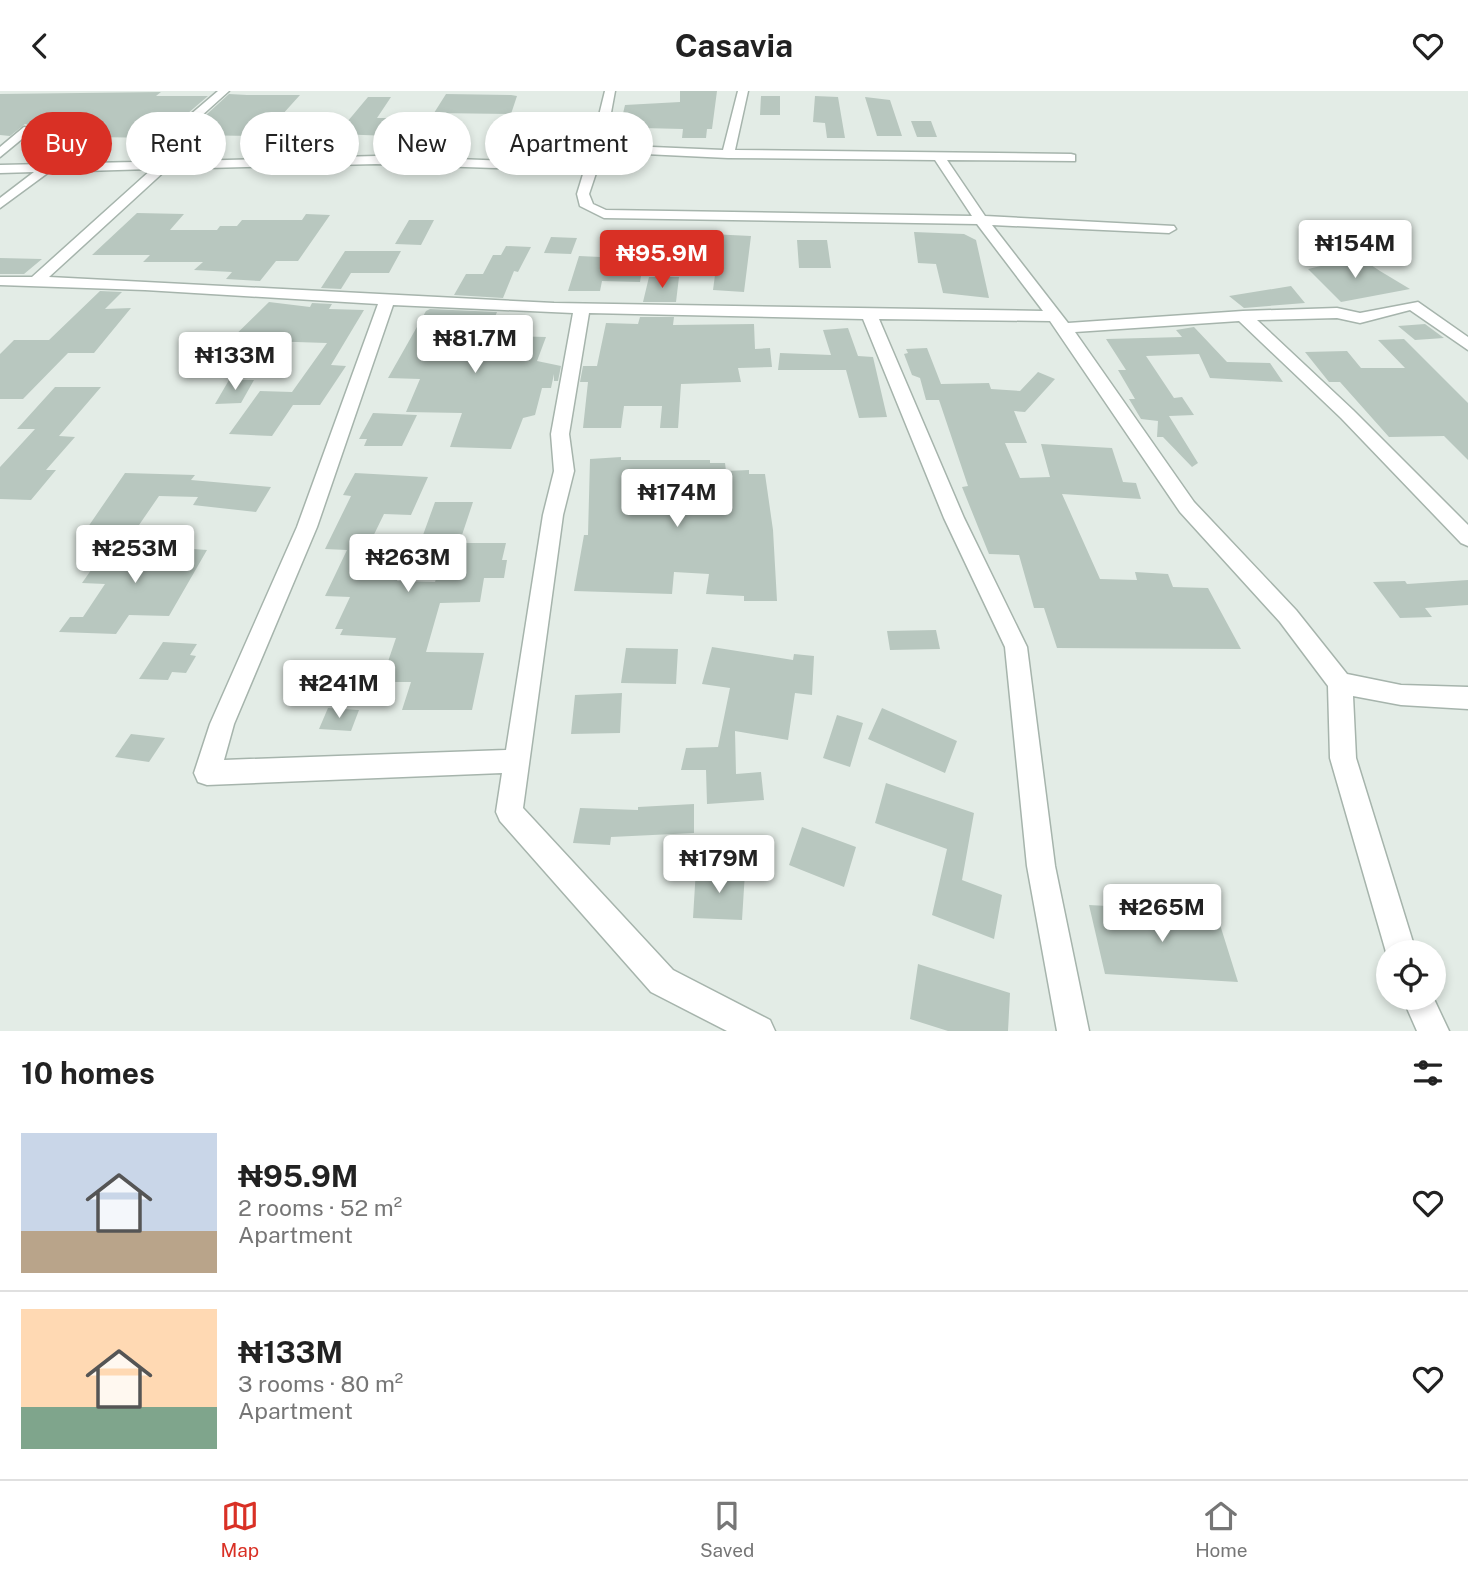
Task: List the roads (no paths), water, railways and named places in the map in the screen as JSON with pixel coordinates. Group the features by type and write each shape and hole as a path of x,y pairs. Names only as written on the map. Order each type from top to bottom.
{"street":[{"path":"200,112 224,91"},
{"path":"606,112 610,91"},
{"path":"728,154 743,91"},
{"path":"0,153 21,135"},
{"path":"653,151 728,154 1071,158"},
{"path":"940,157 981,221 1059,322 1186,507 1288,616 1340,683 1343,758 1397,940"},
{"path":"226,164 376,160 485,164"},
{"path":"0,169 21,169"},
{"path":"0,204 37,175"},
{"path":"36,281 153,175"},
{"path":"588,175 583,194 587,206 604,214 981,221 1169,229"},
{"path":"0,281 219,288 387,300 1059,322 1337,313 1360,319 1413,305 1468,345"},
{"path":"387,300 307,527 222,724 207,773 517,761"},
{"path":"582,306 560,434 564,471 553,515 509,812 662,981 759,1031"},
{"path":"869,315 954,518 1016,647 1041,866 1073,1031"},
{"path":"1243,316 1347,414 1468,538"},
{"path":"1340,683 1401,695 1468,698"},
{"path":"1423,1010 1433,1031"}]}
